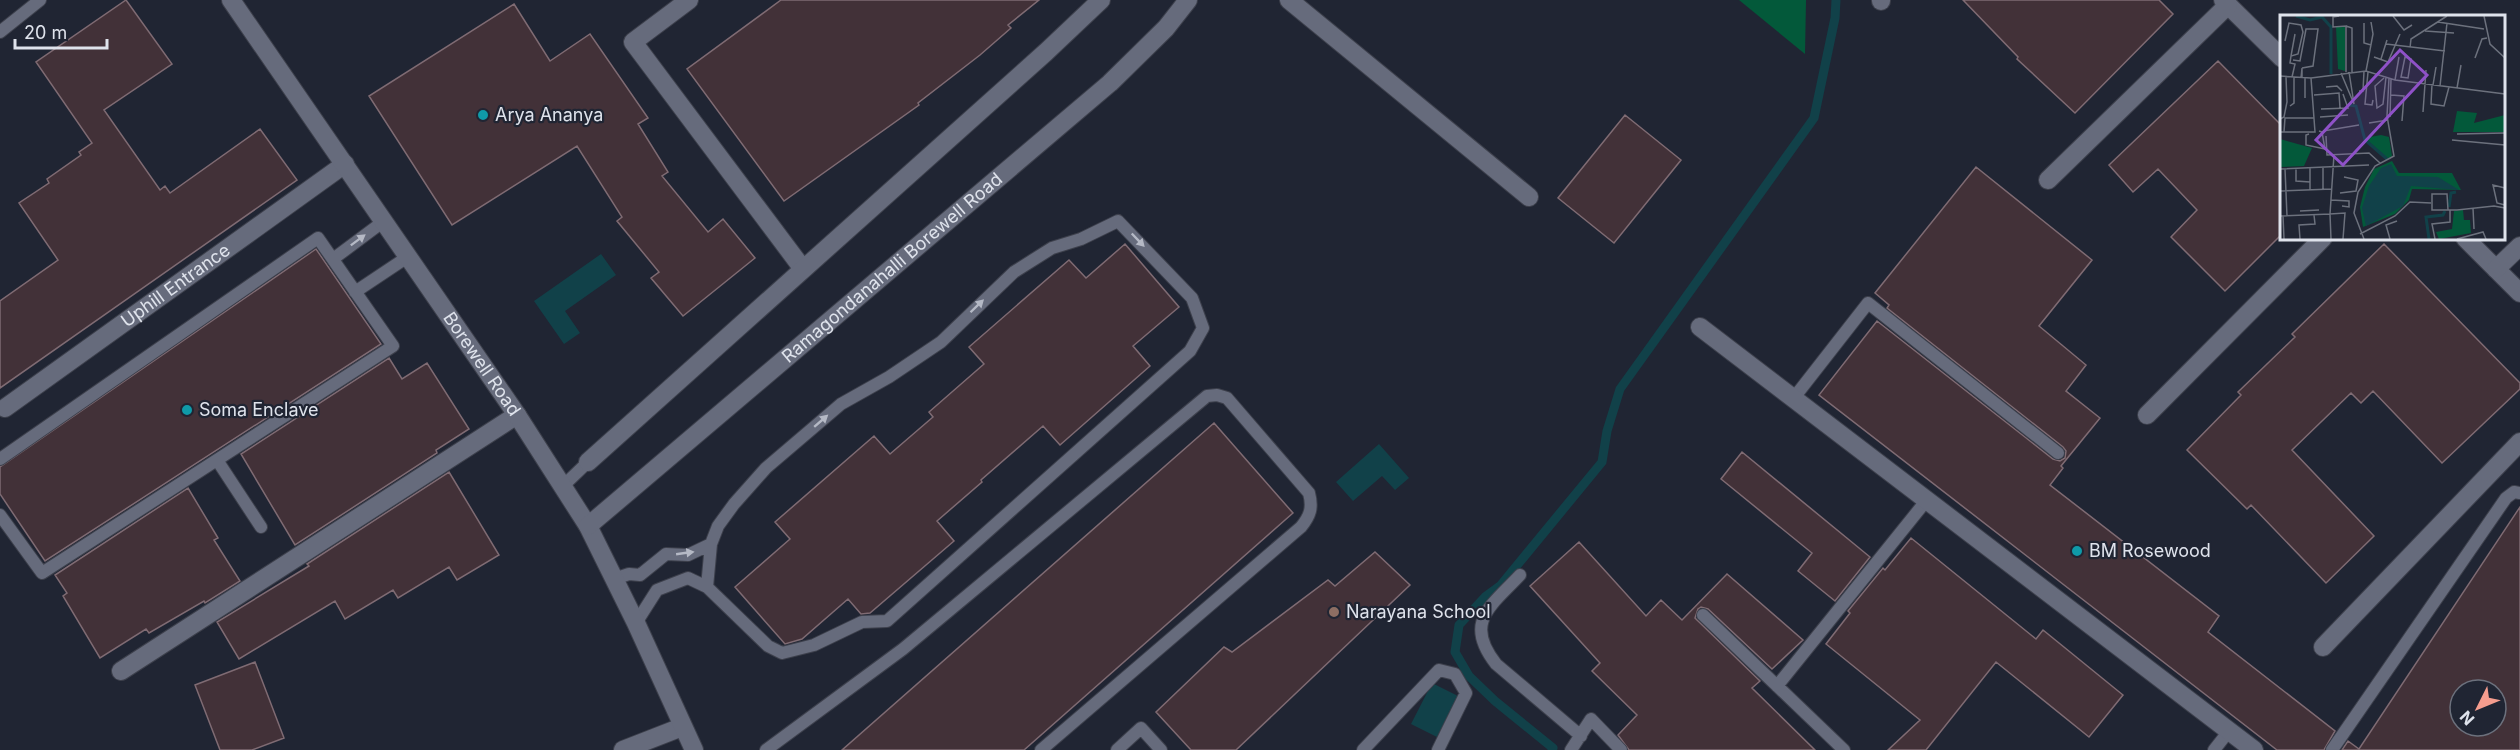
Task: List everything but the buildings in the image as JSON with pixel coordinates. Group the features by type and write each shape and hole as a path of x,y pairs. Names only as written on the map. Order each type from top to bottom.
{"street":[{"name":"Borewell Road","path":"231,0 517,415 588,526 636,623 694,750"},
{"path":"689,0 633,42 803,269"},
{"path":"588,462 1046,52 1101,0"},
{"name":"Ramagondanahalli Borewell Road","path":"588,526 1110,83 1166,28 1188,0"},
{"path":"1289,0 1529,197"},
{"path":"2048,180 2226,3 2280,56"},
{"name":"Uphill Entrance","path":"5,408 345,164"},
{"path":"2147,415 2321,240"},
{"path":"2467,240 2520,293"},
{"path":"2496,269 2520,246"},
{"path":"1700,327 2253,750"},
{"path":"121,671 517,415"},
{"path":"2323,647 2520,442"},
{"path":"623,750 682,727"}],"lane":[{"path":"0,32 40,0"},
{"path":"333,260 384,221"},
{"path":"636,623 657,590 688,578 707,587 768,646 782,653 814,645 862,622 887,621 1190,351 1203,328 1192,298 1118,221 1081,239 1052,248 1014,272 941,342 889,377 841,404 766,468 718,526 711,544 707,587"},
{"path":"0,459 318,238 393,346 42,573 0,515"},
{"path":"355,292 409,256"},
{"path":"1793,399 1868,303 2058,453"},
{"path":"767,750 903,649 1207,396 1217,394 1227,398 1309,493 1312,502 1310,516 1301,527 1041,750"},
{"path":"217,460 261,527"},
{"path":"562,487 588,462"},
{"path":"2332,750 2506,498 2514,492 2520,493"},
{"path":"1777,686 1926,501"},
{"path":"614,579 629,574 640,574 666,554 688,555 711,544"},
{"path":"1520,574 1482,617 1480,627 1483,641 1488,654 1496,664 1581,736"},
{"path":"1703,615 1844,750"},
{"path":"1363,750 1438,670 1455,674 1466,693 1438,750"},
{"path":"1571,750 1591,719 1621,750"},
{"path":"1117,750 1141,728 1161,750"},
{"path":"2214,750 2229,731"}],"green space":[{"path":"1739,0 1806,0 1805,54"}],"shaded area":[{"path":"601,254 616,275 565,311 580,333 564,344 534,301"},
{"path":"1379,444 1409,478 1395,490 1382,476 1353,501 1336,482"},
{"path":"1432,683 1458,696 1437,737 1411,724"}],"waterway":[{"path":"1552,750 1553,748 1495,701 1469,676 1455,652 1459,625 1485,597 1500,586 1602,462 1607,431 1620,389 1814,118 1835,18 1836,0"}],"place":[{"name":"Arya Ananya","path":"483,115"},
{"name":"Soma Enclave","path":"187,410"},
{"name":"BM Rosewood","path":"2077,551"},
{"name":"Narayana School","path":"1334,612"}]}
